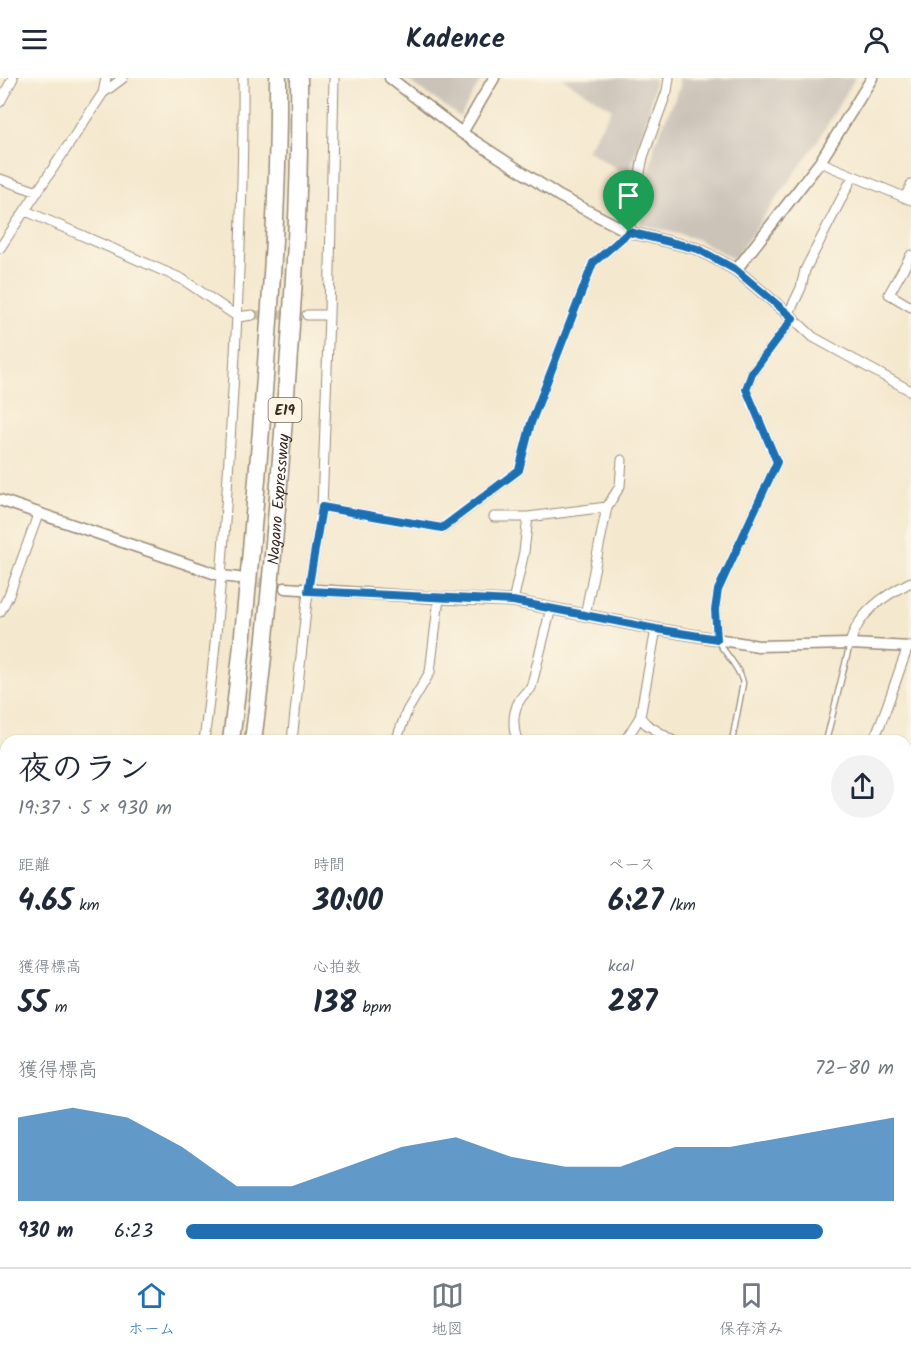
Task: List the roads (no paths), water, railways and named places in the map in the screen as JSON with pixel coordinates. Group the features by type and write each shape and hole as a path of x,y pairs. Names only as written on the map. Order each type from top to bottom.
{"highway":[{"name":"Nagano Expressway","path":"232,735 251,550 266,357 278,78"},
{"name":"Nagano Expressway","path":"254,735 275,528 289,358 298,177 299,78"}],"street":[{"path":"0,102 13,78"},
{"path":"103,93 106,78"},
{"path":"0,248 103,93 123,78"},
{"path":"205,735 214,669 222,576 238,316 243,78"},
{"path":"292,735 308,591 322,507 334,78"},
{"path":"390,78 462,133 559,196 629,232 698,249 736,270 791,315 813,337 911,391"},
{"path":"462,133 494,78"},
{"path":"322,507 442,528 519,470 531,423 593,263 629,232 643,157 667,91 669,78"},
{"path":"736,270 820,162 872,78"},
{"path":"820,162 908,199 911,185"},
{"path":"717,639 715,610 718,590 777,462 746,389 752,373 791,315 805,270 853,176"},
{"path":"0,179 38,192"},
{"path":"26,211 182,279 238,316 252,315"},
{"path":"911,255 889,294 911,307"},
{"path":"307,315 329,315"},
{"path":"585,615 606,507 620,486 622,460"},
{"path":"0,500 222,576 238,578"},
{"path":"494,517 528,517 606,507"},
{"path":"0,612 9,595 39,512"},
{"path":"513,601 524,552 528,517"},
{"path":"850,644 852,633 873,605 888,593 911,582"},
{"path":"285,588 513,601 758,646 850,644 909,647 887,703 886,714 876,735"},
{"path":"398,735 407,711 430,672 438,598"},
{"path":"515,735 512,723 521,695 531,688 551,608"},
{"path":"629,735 640,717 656,629"},
{"path":"640,717 646,724 663,735"}],"lane":[{"path":"717,639 728,659 741,674 743,682 733,735"},
{"path":"827,735 850,644"}],"tunnel":[{"path":"252,315 307,315"},
{"path":"244,579 285,588"}]}
